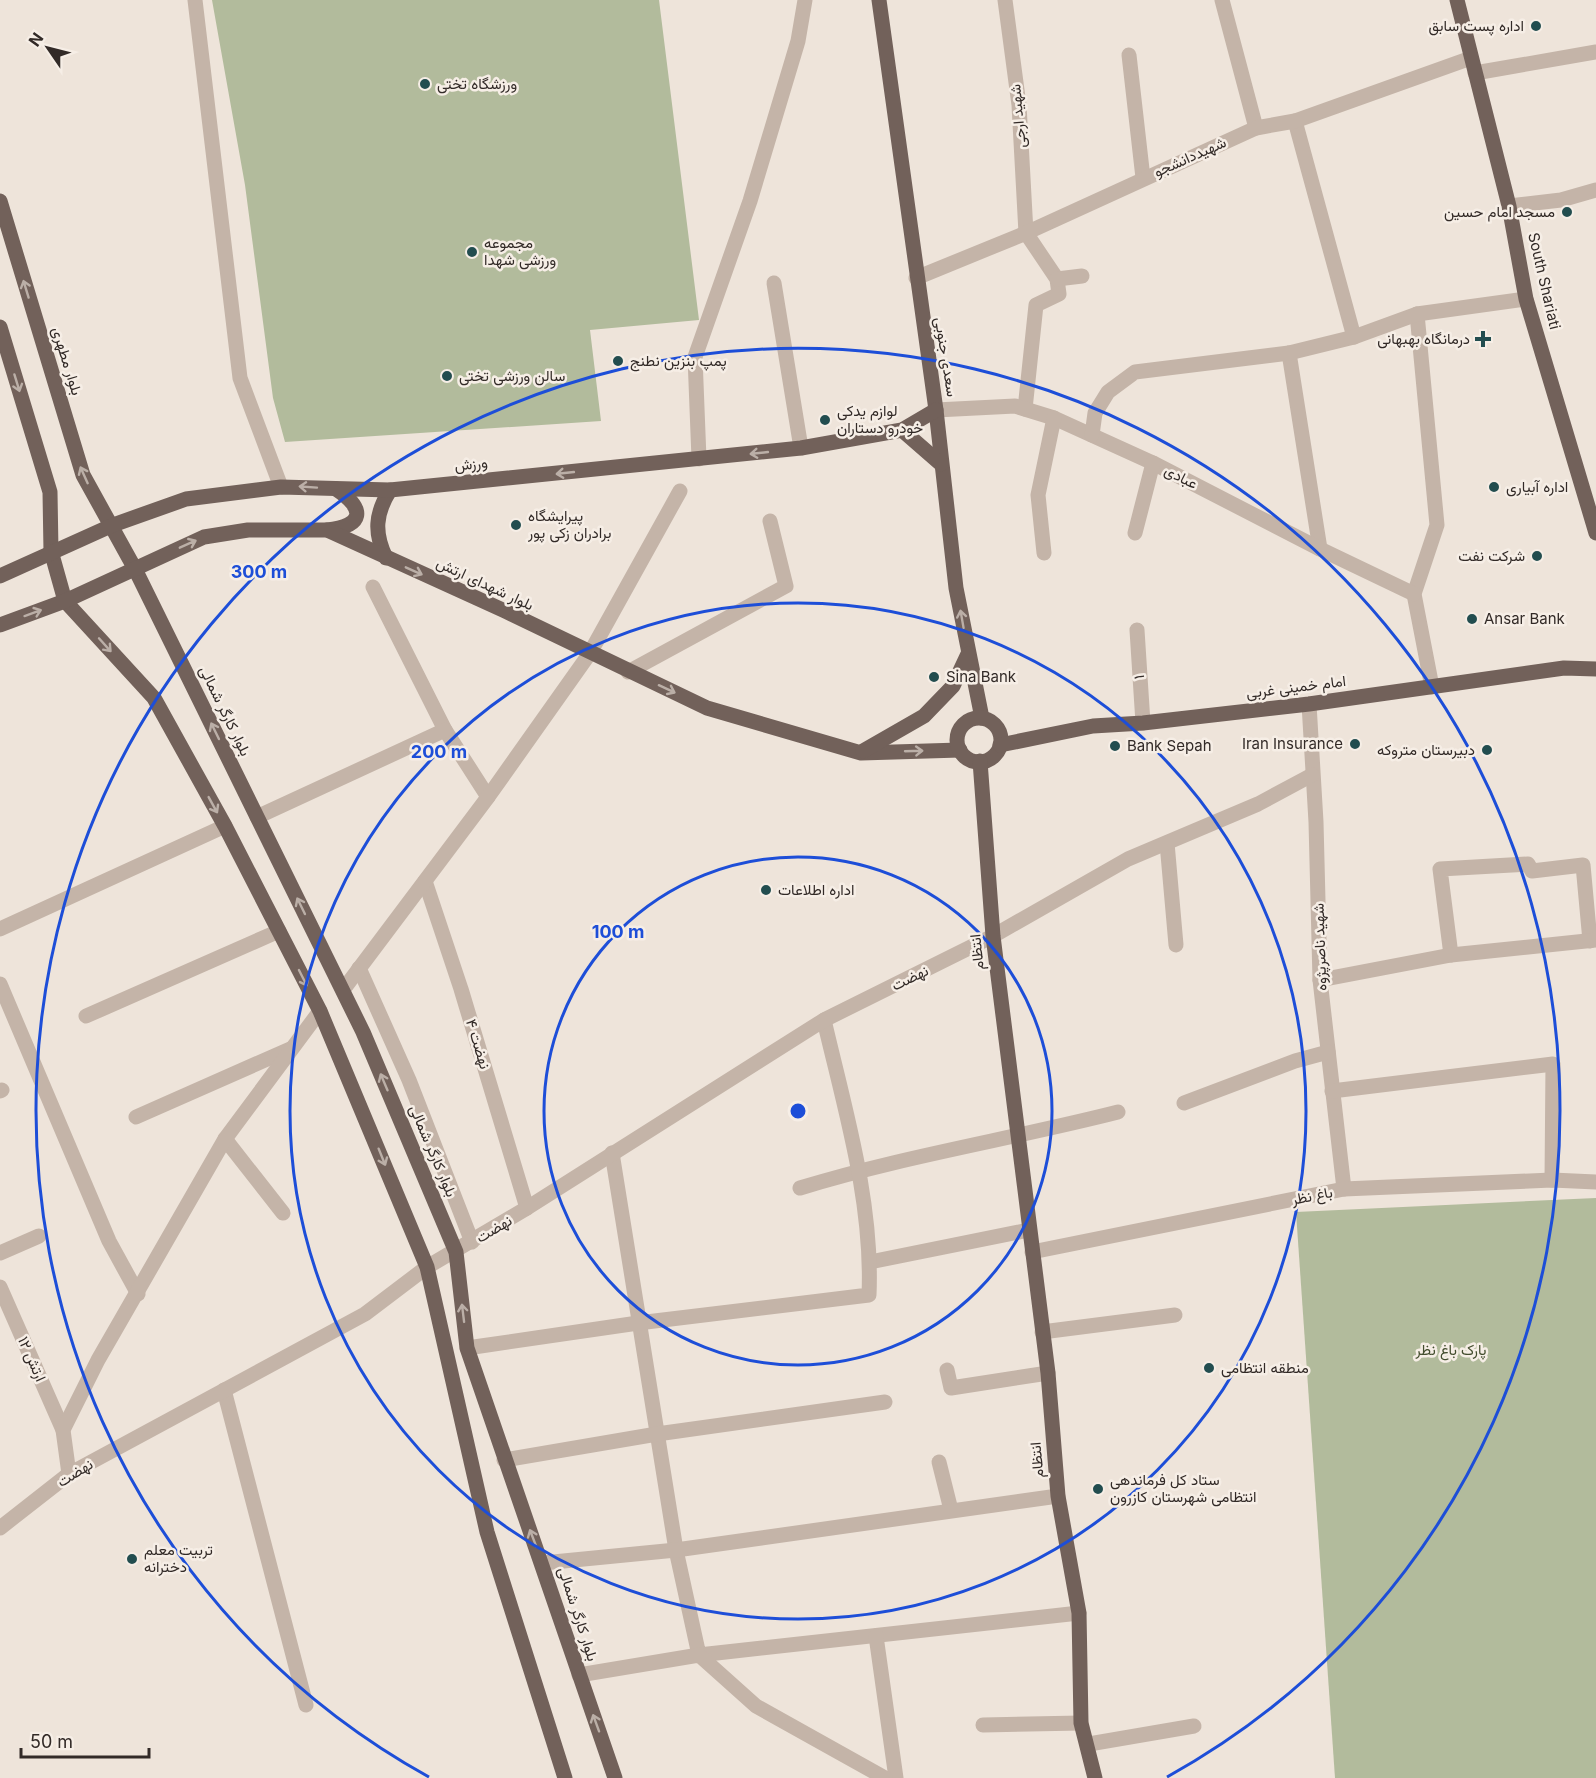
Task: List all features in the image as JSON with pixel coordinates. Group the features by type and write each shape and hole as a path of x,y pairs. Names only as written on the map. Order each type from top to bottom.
{"main road":[{"name":"سعدی جنوبی","path":"879,0 968,654 982,718"},
{"name":"South Shariati","path":"1457,0 1509,206 1526,299 1596,532"},
{"name":"بلوار مطهری","path":"0,201 83,475 113,525 135,569"},
{"path":"0,327 50,492 51,551 65,602 154,698 225,826 320,1011 427,1267 487,1532 565,1778"},
{"name":"ورزش","path":"51,551 113,525 186,499 281,487 390,490 801,448 902,430 936,410"},
{"path":"902,430 941,464"},
{"path":"327,530 343,528 356,517 357,508 354,502 336,489"},
{"path":"386,558 378,542 376,523 380,506 390,490"},
{"name":"بلوار شهدای ارتش","path":"0,625 65,602 204,537 248,530 327,530 505,611 707,708 861,753 960,750"},
{"path":"0,576 51,551"},
{"name":"بلوار کارگر شمالی","path":"135,569 343,990 456,1252 467,1348 504,1460 543,1563 615,1778"},
{"path":"861,753 924,716 953,686 968,654"},
{"name":"امام خمینی غربی","path":"1000,745 1093,726 1143,723 1309,704 1564,668 1596,669"},
{"path":"982,718 997,727 1000,745 993,757 980,761 970,760 960,750 957,742 961,727 967,721 982,718"},
{"name":"انتظام","path":"980,761 993,936 1048,1373 1058,1496 1079,1613 1082,1723 1089,1744 1095,1778"}],"street":[{"path":"195,0 240,378 281,487"},
{"path":"699,459 695,357 750,201 798,41 805,0"},
{"name":"شهید ارجی","path":"1005,0 1019,105 1026,233"},
{"path":"1222,0 1256,128"},
{"name":"شهیددانشجو","path":"916,278 1026,233 1256,128 1295,121 1473,66 1596,52"},
{"path":"1129,55 1143,178"},
{"path":"1295,121 1354,337"},
{"path":"1509,206 1561,200 1596,190"},
{"path":"1025,409 1035,305 1059,294 1058,279 1026,233"},
{"path":"1058,279 1082,276"},
{"path":"774,283 801,448"},
{"path":"1092,435 1095,412 1108,392 1135,372 1289,353 1354,337 1417,314 1526,299"},
{"path":"1417,314 1437,525 1414,594 1432,687"},
{"path":"1289,353 1320,549"},
{"name":"عبادی","path":"936,410 1015,406 1054,418 1153,463 1320,549 1414,594"},
{"path":"1044,553 1038,495 1054,418"},
{"path":"1135,533 1153,463"},
{"path":"343,990 488,797 590,653 680,491"},
{"path":"628,672 786,586 770,521"},
{"path":"373,587 446,730 488,797"},
{"name":"۱","path":"1137,630 1143,723"},
{"name":"شهید ناصرپژوه","path":"1309,704 1316,822 1320,981 1344,1189"},
{"path":"257,817 446,730"},
{"name":"نهضت","path":"0,1528 69,1474 365,1314 427,1267 456,1252 527,1208 824,1020 993,936 1128,859 1258,804 1312,776"},
{"path":"0,929 225,826"},
{"path":"1167,843 1176,945"},
{"path":"1320,981 1451,955 1593,940 1583,865 1532,871 1528,864 1440,869 1451,955"},
{"name":"نهضت ۴","path":"425,881 461,989 527,1208"},
{"path":"86,1016 279,931"},
{"path":"359,968 409,1080 472,1242"},
{"path":"0,984 109,1241 138,1294"},
{"path":"63,1430 98,1360 225,1139 320,1011"},
{"path":"467,1348 638,1323 869,1295 870,1262 859,1170 824,1020"},
{"path":"136,1117 292,1047"},
{"path":"1184,1103 1295,1061 1328,1052"},
{"path":"1332,1091 1553,1064 1552,1180"},
{"path":"800,1188 859,1170 1017,1137 1118,1112"},
{"path":"225,1139 283,1214"},
{"path":"612,1153 676,1550 699,1655 756,1706 885,1778"},
{"name":"باغ نظر","path":"1032,1252 1344,1189 1552,1180 1596,1182"},
{"path":"870,1262 1029,1230"},
{"path":"0,1253 39,1236"},
{"name":"ارتش ۱۲","path":"0,1287 63,1430 69,1474"},
{"path":"1042,1332 1175,1315"},
{"path":"947,1370 951,1388 1048,1373"},
{"path":"224,1390 306,1705"},
{"path":"504,1460 657,1434 885,1402"},
{"path":"939,1462 951,1510"},
{"path":"543,1563 676,1550 1058,1496"},
{"path":"579,1675 699,1655 1079,1613"},
{"path":"876,1636 896,1778"},
{"path":"983,1725 1082,1723"},
{"path":"1089,1744 1194,1726"}],"green space":[{"name":"مجموعه ورزشی شهدا","path":"212,0 659,0 699,320 590,330 601,421 285,442 273,398 245,185"},
{"name":"پارک باغ نظر","path":"1596,1198 1596,1778 1335,1778 1296,1212"}],"place":[{"name":"اداره پست سابق","path":"1536,26"},
{"name":"ورزشگاه تختی","path":"425,84"},
{"name":"مسجد امام حسین","path":"1567,212"},
{"name":"مجموعه ورزشی شهدا","path":"472,252"},
{"name":"درمانگاه بهبهانی","path":"1483,339"},
{"name":"پمپ بنزین نطنج","path":"618,361"},
{"name":"سالن ورزشی تختی","path":"447,376"},
{"name":"لوازم یدکی خودرو دستاران","path":"825,420"},
{"name":"اداره آبیاری","path":"1494,487"},
{"name":"پیرایشگاه برادران زکی پور","path":"516,525"},
{"name":"شرکت نفت","path":"1537,556"},
{"name":"Ansar Bank","path":"1472,619"},
{"name":"Sina Bank","path":"934,677"},
{"name":"Iran Insurance","path":"1355,744"},
{"name":"Bank Sepah","path":"1115,746"},
{"name":"دبیرستان متروکه","path":"1487,750"},
{"name":"اداره اطلاعات","path":"766,890"},
{"name":"منطقه انتظامی","path":"1209,1368"},
{"name":"ستاد کل فرماندهی انتظامی شهرستان کازرون","path":"1098,1489"},
{"name":"تربیت معلم دخترانه","path":"132,1559"}]}
